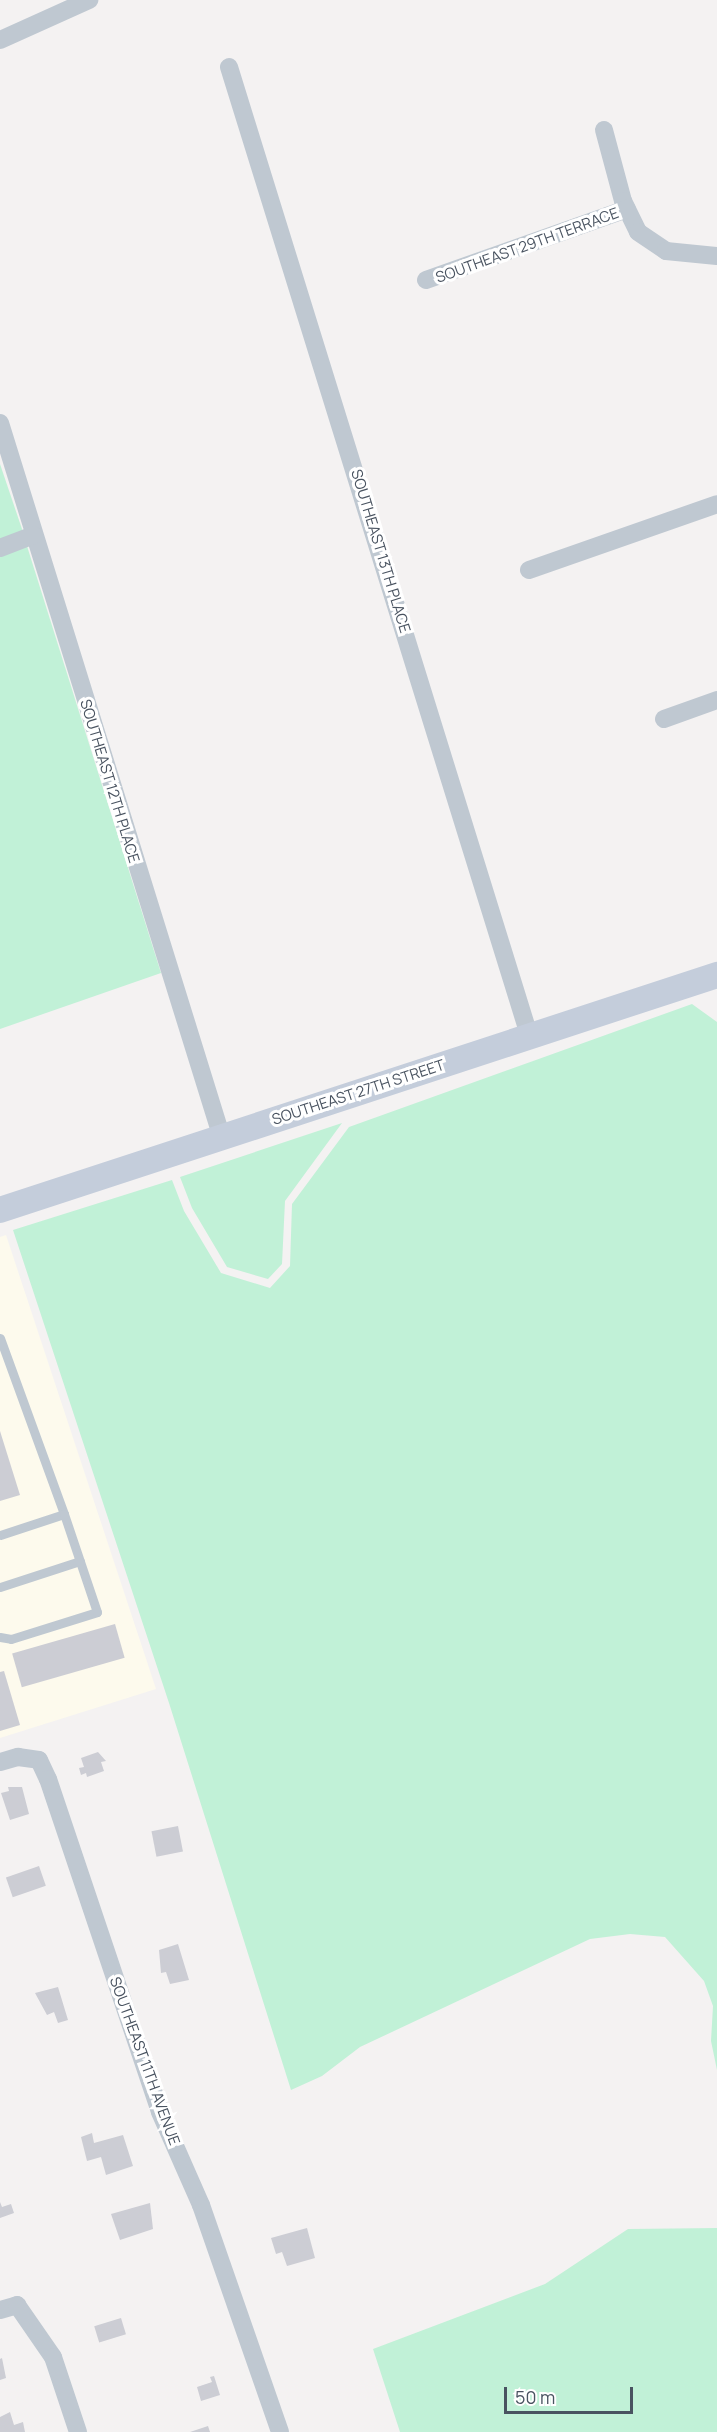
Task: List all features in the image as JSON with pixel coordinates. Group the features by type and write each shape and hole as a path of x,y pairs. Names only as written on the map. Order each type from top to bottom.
{"street":[{"path":"0,40 89,0"},
{"name":"SOUTHEAST 13TH PLACE","path":"229,67 529,1035"},
{"path":"604,130 627,209 638,232 671,252 717,256"},
{"name":"SOUTHEAST 29TH TERRACE","path":"426,280 627,209"},
{"name":"SOUTHEAST 12TH PLACE","path":"0,423 222,1138"},
{"path":"529,570 717,504"},
{"path":"0,548 34,535"},
{"path":"664,719 717,700"},
{"name":"SOUTHEAST 27TH STREET","path":"0,1210 717,975"},
{"name":"SOUTHEAST 11TH AVENUE","path":"0,1762 18,1757 39,1760 48,1779 160,2112 201,2205 280,2432"},
{"path":"0,2310 17,2305 53,2357 78,2432"}],"lane":[{"path":"0,1338 97,1612 10,1639 0,1637"},
{"path":"0,1534 64,1514"},
{"path":"0,1587 80,1561"}],"shaded area":[{"path":"6,1235 156,1689 0,1738 0,1237"}],"green space":[{"path":"0,464 23,532 0,540"},
{"path":"27,546 161,973 0,1029 0,556"},
{"path":"692,1004 717,1022 717,2070 711,2041 713,2006 704,1981 665,1937 630,1934 590,1939 360,2047 322,2076 291,2090 169,1703 13,1230 172,1180 184,1211 221,1273 270,1288 290,1266 292,1204 349,1127"},
{"path":"342,1123 285,1201 282,1264 268,1279 227,1267 192,1208 180,1177"},
{"path":"717,2228 717,2432 400,2432 373,2349 545,2284 628,2229"}],"building":[{"path":"0,1431 20,1495 0,1501"},
{"path":"115,1624 125,1658 22,1687 12,1653"},
{"path":"4,1671 20,1725 0,1731 0,1672"},
{"path":"98,1752 106,1761 101,1762 104,1771 87,1777 86,1773 81,1775 79,1768 84,1767 81,1758"},
{"path":"8,1787 22,1787 29,1814 10,1820 1,1793 9,1791"},
{"path":"178,1826 183,1852 156,1857 151,1831"},
{"path":"39,1866 46,1886 13,1897 6,1877"},
{"path":"178,1944 189,1980 170,1984 166,1972 161,1973 159,1950"},
{"path":"58,1987 68,2020 58,2023 54,2012 47,2015 35,1993"},
{"path":"92,2133 94,2143 123,2135 133,2166 106,2175 101,2157 87,2161 81,2137"},
{"path":"0,2202 2,2207 11,2204 14,2213 0,2218"},
{"path":"150,2203 153,2229 120,2240 111,2214"},
{"path":"307,2228 315,2258 287,2266 282,2252 276,2254 271,2238"},
{"path":"121,2318 126,2334 99,2342 94,2326"},
{"path":"2,2358 6,2378 0,2380 0,2359"},
{"path":"214,2376 220,2395 201,2401 197,2387 212,2382 210,2377"},
{"path":"10,2412 14,2425 23,2422 25,2432 0,2432 0,2417"},
{"path":"208,2426 210,2432 190,2432"}]}
